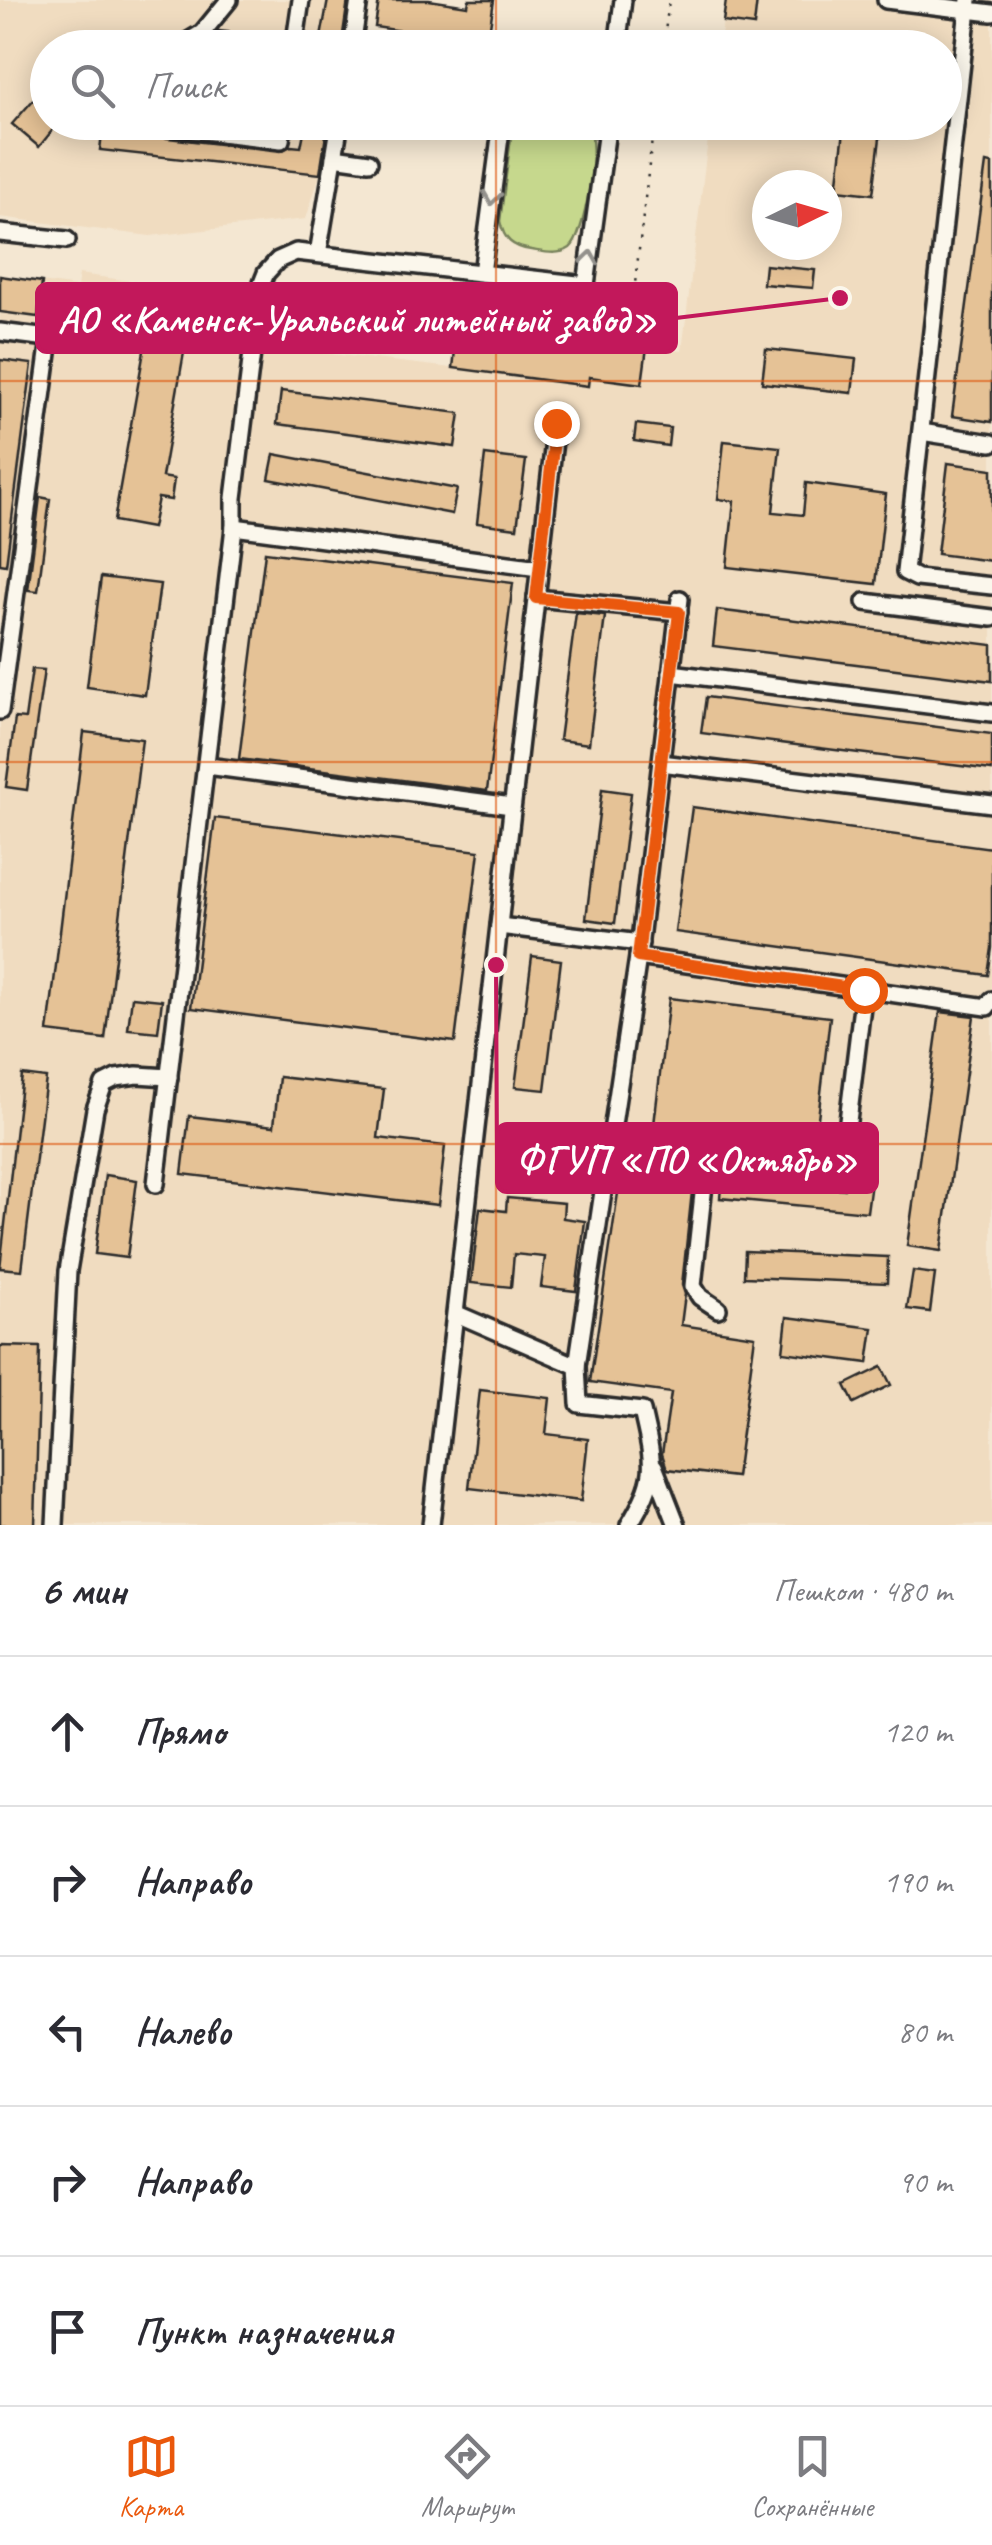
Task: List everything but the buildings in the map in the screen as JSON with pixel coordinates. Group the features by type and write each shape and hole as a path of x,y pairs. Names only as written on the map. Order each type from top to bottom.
{"street":[{"path":"204,30 229,0"},
{"path":"297,30 301,0"},
{"path":"355,30 359,0"},
{"path":"619,30 622,0"},
{"path":"886,0 968,5 992,13"},
{"path":"962,60 968,5"},
{"path":"318,254 337,140"},
{"path":"482,272 500,140"},
{"path":"156,1184 208,766 234,498 260,288 266,272 278,260 296,252 586,286 606,140"},
{"path":"953,140 905,572 918,578 992,586"},
{"path":"334,157 368,162"},
{"path":"0,233 68,240"},
{"path":"0,711 4,655 53,316"},
{"path":"0,332 48,338"},
{"path":"431,1525 556,423"},
{"path":"921,432 992,442"},
{"path":"234,527 539,568"},
{"path":"536,598 679,606 639,950 578,1366 579,1404 642,1411 654,1466 677,1525"},
{"path":"865,602 992,618"},
{"path":"672,674 992,712"},
{"path":"661,764 992,804"},
{"path":"208,766 512,806"},
{"path":"499,926 864,990 987,1007 992,1000"},
{"path":"608,1149 817,1169 835,1167 844,1154 864,990"},
{"path":"55,1525 68,1270 95,1110 104,1084 116,1078 169,1077"},
{"path":"707,1156 693,1286 700,1298 718,1309"},
{"path":"457,1314 578,1366"},
{"path":"629,1525 643,1502 654,1466"}],"path":[{"path":"665,30 669,0"},
{"path":"634,292 652,140"}],"shaded area":[{"path":"0,0 351,0 345,30 30,30 30,140 326,140 306,219 150,236 0,217"},
{"path":"725,0 992,0 992,1525 0,1525 0,276 77,287 79,274 285,302 280,348 452,368 457,333 590,350 593,340 682,351 708,140 962,140 962,30 722,30"}],"green space":[{"path":"511,140 591,140 593,157 585,212 570,248 551,253 519,247 507,238 500,221"}],"place":[{"name":"АО «Каменск-Уральский литейный завод»","path":"840,298"},
{"name":"ФГУП «ПО «Октябрь»","path":"496,965"}],"route":[{"path":"556,423 536,598 679,612 638,957 864,990"}]}
